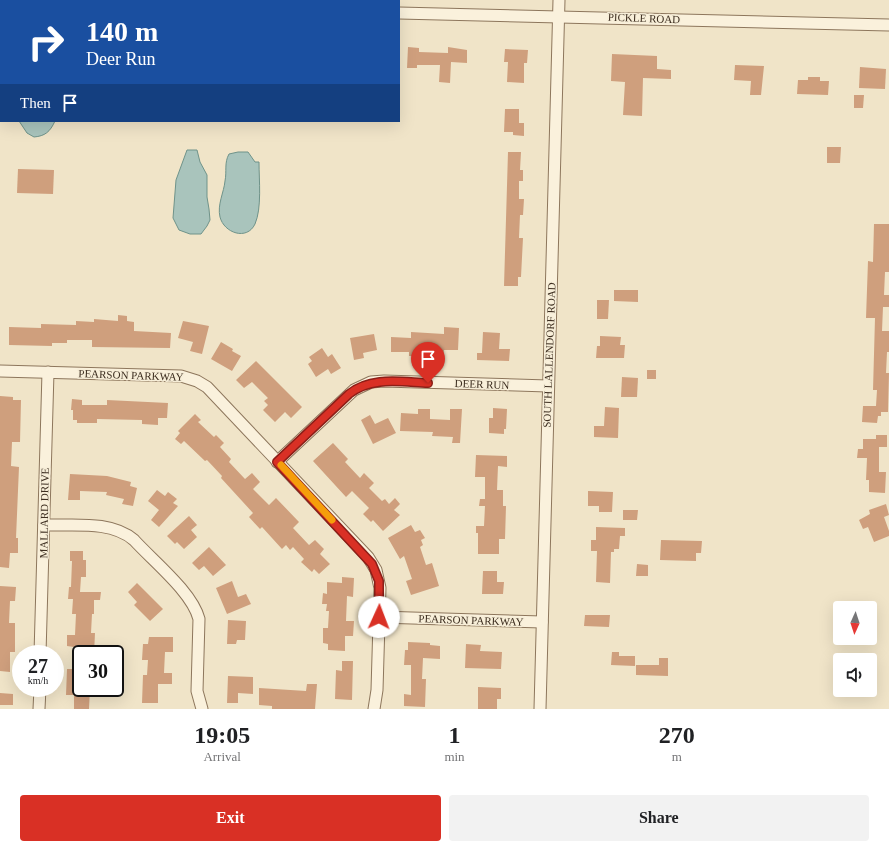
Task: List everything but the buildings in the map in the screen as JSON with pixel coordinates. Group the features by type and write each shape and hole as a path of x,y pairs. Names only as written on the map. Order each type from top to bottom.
{"street":[{"name":"SOUTH LALLENDORF ROAD","path":"540,709 559,0"},
{"name":"PICKLE ROAD","path":"400,13 889,25"},
{"name":"PEARSON PARKWAY","path":"0,371 175,376 192,379 206,387 372,564 379,581 379,617 542,622"},
{"name":"MALLARD DRIVE","path":"40,645 48,372"},
{"name":"DEER RUN","path":"277,462 349,394 359,387 371,382 548,386"},
{"path":"44,526 105,527 124,533 134,540 186,595 196,610 198,618 198,691 202,709"},
{"path":"374,709 377,690 379,617"},
{"path":"39,709 40,697"}],"water":[{"path":"20,122 54,122 47,133 41,136 34,137 27,133"},
{"path":"187,150 197,150 200,162 207,175 207,197 210,220 201,234 190,234 179,230 173,218 176,180"},
{"path":"248,152 255,162 259,162 259,210 255,224 247,232 241,233 231,231 226,227 222,223 219,212 225,181 227,157 229,154"}],"slow traffic":[{"path":"281,465 332,520"}],"route":[{"path":"379,617 379,581 376,570 368,557 277,462 349,394 359,387 371,382 384,381 428,383"}]}
